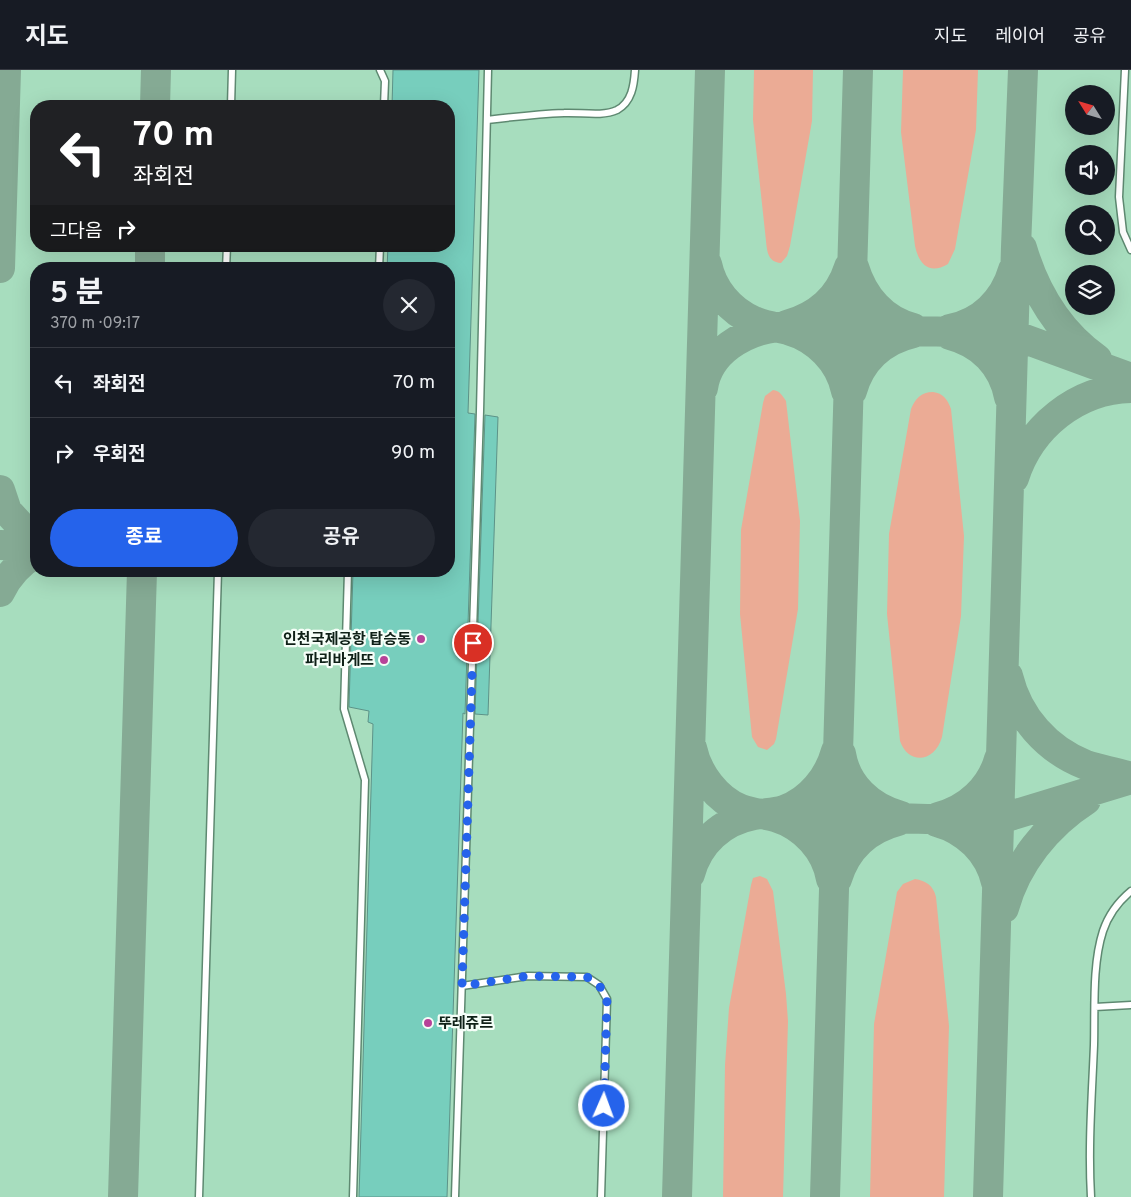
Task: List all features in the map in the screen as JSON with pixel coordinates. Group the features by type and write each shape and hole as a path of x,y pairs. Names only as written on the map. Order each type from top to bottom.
{"lane":[{"path":"231,100 232,70"},
{"path":"380,70 385,81 384,100"},
{"path":"455,1197 480,421 488,70"},
{"path":"487,120 563,113 604,113 617,110 628,100 634,85 635,70"},
{"path":"1126,70 1119,197 1123,232 1131,250"},
{"path":"199,1197 218,577"},
{"path":"348,577 344,709 365,780 353,1197"},
{"path":"1091,1197 1097,965 1103,930 1113,911 1131,891"},
{"path":"462,986 528,976 587,977 599,985 607,999 601,1197"},
{"path":"1095,1007 1131,1005"}],"shaded area":[{"path":"0,70 1131,70 1131,1197 0,1197"},
{"path":"754,70 813,70 812,121 790,246 787,256 781,263 773,261 767,249 753,120"},
{"path":"903,70 978,70 976,130 955,249 948,264 942,267 931,268 922,263 915,246 901,132"},
{"path":"773,390 779,392 786,401 800,521 798,609 776,739 774,744 767,750 758,747 752,737 740,614 741,530 763,403 765,396"},
{"path":"933,392 945,398 951,409 964,536 961,616 942,737 934,752 922,758 909,754 900,741 887,614 889,534 911,409 919,397 925,393"},
{"path":"760,876 767,879 773,891 788,1021 783,1197 723,1197 725,1065 729,1008 751,885 753,878"},
{"path":"915,879 928,884 933,889 936,897 949,1026 944,1197 870,1197 874,1024 897,892 903,884"}],"building":[{"name":"인천국제공항 탑승동","path":"393,70 479,70 468,413 475,414 447,1197 359,1197 373,724 368,722 369,711 349,707 353,577 455,577 455,262 387,262 388,252 455,252 455,100 392,100"},
{"path":"485,415 498,417 488,715 475,714"}],"taxiway":[{"path":"0,268 6,70"},
{"path":"155,100 156,70"},
{"path":"677,1197 710,70"},
{"path":"825,1197 858,70"},
{"path":"988,1197 1016,247 1023,70"},
{"path":"1022,248 1034,280 1050,310 1071,336 1097,359"},
{"path":"150,252 150,262"},
{"path":"707,264 713,282 730,305 745,317 766,325 788,330 817,345 825,352 838,370 846,391"},
{"path":"787,325 808,317 826,304 839,288 849,267"},
{"path":"854,267 863,288 876,306 892,319 913,328"},
{"path":"950,329 972,322 990,309 1004,291 1013,270"},
{"path":"703,388 706,375 720,354 740,339 752,333 777,327 1014,335 1131,378"},
{"path":"852,391 861,370 874,353 892,341 913,333"},
{"path":"950,335 971,344 989,357 1002,375 1009,397"},
{"path":"1014,478 1021,460 1031,443 1058,414 1074,403 1092,395 1111,390 1131,388"},
{"path":"0,490 7,511 30,536"},
{"path":"0,545 30,546"},
{"path":"0,592 15,570 30,557"},
{"path":"123,1197 142,577"},
{"path":"1008,676 1019,705 1027,718 1036,730 1059,751 1086,765 1131,777"},
{"path":"692,748 698,767 716,792 732,805 741,809 775,817 795,826 812,840 819,849 831,879"},
{"path":"690,874 705,843 722,828 742,818 777,812 802,801 823,779 829,770 836,751"},
{"path":"841,754 848,776 861,794 879,807 901,816"},
{"path":"938,817 959,809 976,796 990,779 999,759"},
{"path":"763,814 927,819 1000,819 1131,779"},
{"path":"1004,908 1016,876 1035,847 1058,821 1086,800"},
{"path":"837,879 846,858 859,842 877,829 898,821"},
{"path":"937,822 957,831 975,844 988,861 996,882"}],"place":[{"name":"인천국제공항 탑승동","path":"421,639"},
{"name":"파리바게뜨","path":"384,660"},
{"name":"뚜레쥬르","path":"428,1023"}],"route":[{"path":"473,643 462,986 528,976 587,977 599,985 607,999 604,1106"}]}
